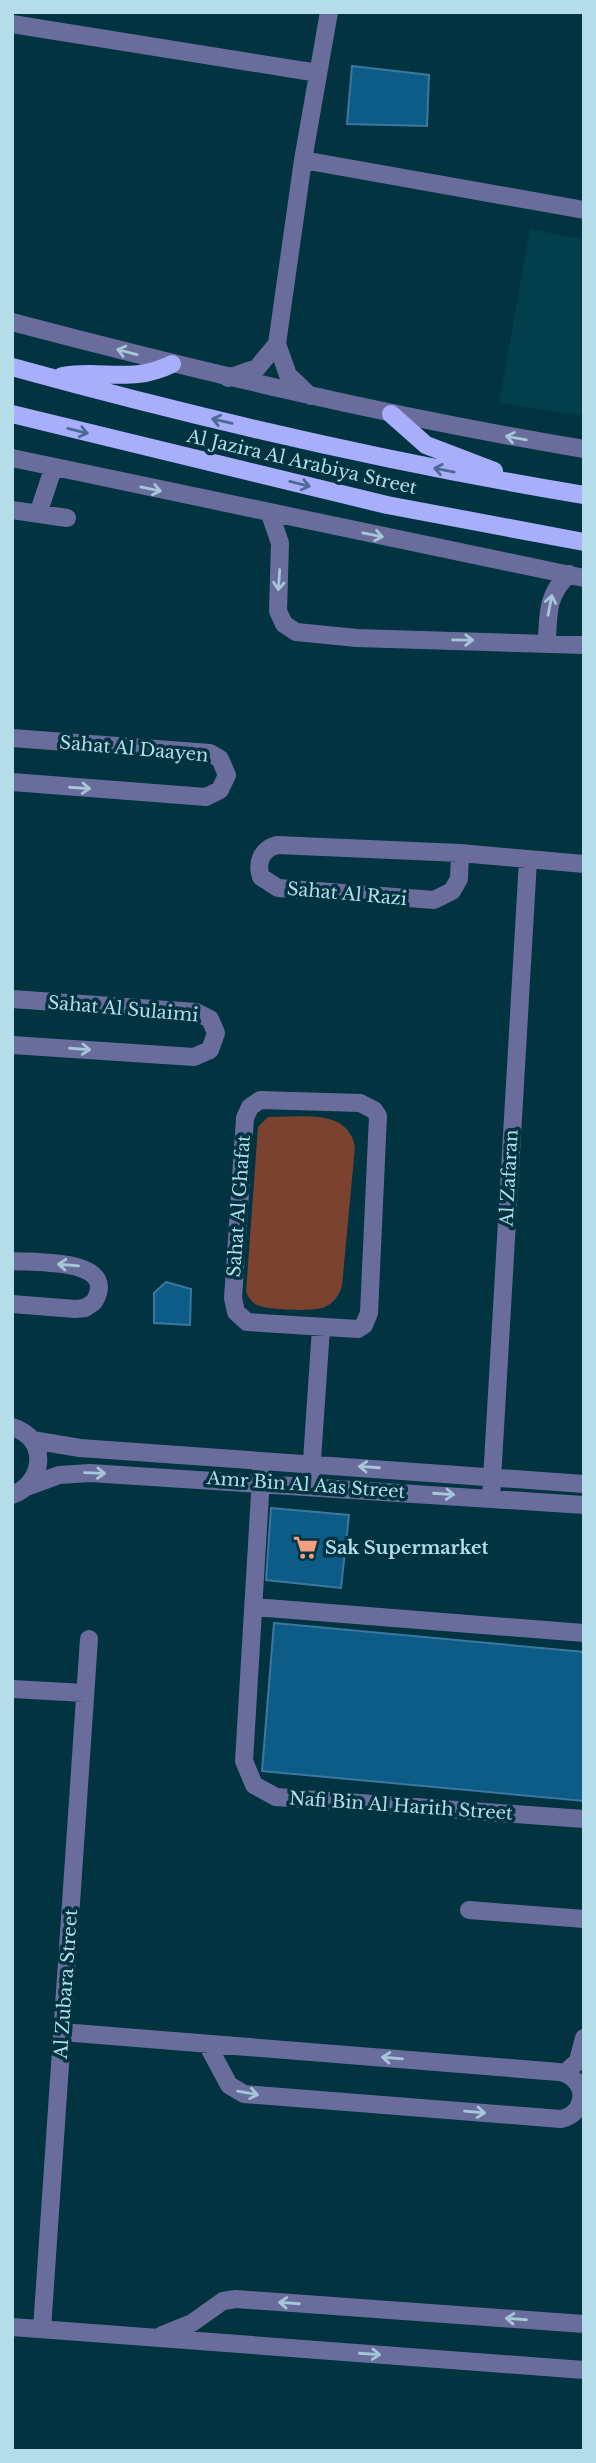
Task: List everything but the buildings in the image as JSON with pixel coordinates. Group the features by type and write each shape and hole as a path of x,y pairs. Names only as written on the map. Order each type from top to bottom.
{"main road":[{"path":"52,378 82,374 142,375 172,364"},
{"name":"Al Jazira Al Arabiya Street","path":"12,367 203,417 515,484 584,495"},
{"name":"Al Jazira Al Arabiya Street","path":"12,414 387,505 584,542"},
{"path":"391,414 426,444 488,468 515,484"},
{"path":"521,532 559,548 584,554"}],"street":[{"path":"312,397 288,375 277,344 303,160 329,12"},
{"path":"12,24 318,73"},
{"path":"303,160 584,210"},
{"path":"12,322 227,379 391,414 584,449"},
{"path":"227,379 257,368 277,344"},
{"path":"12,458 576,576"},
{"path":"38,514 53,468"},
{"path":"12,510 67,518"},
{"path":"270,514 281,543 278,611 284,624 296,632 357,638 584,645"},
{"path":"547,642 548,603 556,586 576,576"},
{"name":"Sahat Al Daayen","path":"12,738 210,753 220,759 227,775 220,790 206,797 12,782"},
{"name":"Sahat Al Razi","path":"460,853 456,886 447,895 434,900 278,888 265,882 259,870 261,857 277,845 460,853 584,864"},
{"name":"Al Zafaran","path":"491,1497 528,860"},
{"name":"Sahat Al Sulaimi","path":"12,999 195,1012 209,1019 216,1034 210,1050 194,1057 12,1045"},
{"name":"Sahat Al Ghafat","path":"260,1100 360,1103 374,1110 378,1116 367,1319 352,1331 321,1328 247,1322 234,1306 244,1118 250,1107 260,1100"},
{"path":"12,1261 81,1266 91,1272 99,1286 94,1301 80,1309 12,1304"},
{"path":"311,1485 321,1328"},
{"path":"12,1427 32,1440 37,1449 39,1468 21,1491 12,1512"},
{"name":"Amr Bin Al Aas Street","path":"32,1440 72,1447 584,1484"},
{"name":"Nafi Bin Al Harith Street","path":"262,1461 244,1761 249,1778 260,1791 276,1797 584,1819"},
{"name":"Amr Bin Al Aas Street","path":"21,1491 75,1473 311,1485 584,1505"},
{"path":"254,1608 584,1633"},
{"name":"Al Zubara Street","path":"42,2329 89,1639"},
{"path":"12,1689 85,1693"},
{"path":"468,1910 584,1919"},
{"path":"62,2032 565,2073 576,2079 583,2094 576,2112 561,2119 244,2094 229,2085 207,2044"},
{"path":"565,2073 578,2061 584,2038"},
{"path":"156,2338 192,2323 223,2301 236,2299 584,2324"},
{"path":"203,2315 210,2342"},
{"path":"12,2327 584,2370"}],"shaded area":[{"path":"530,229 584,239 584,416 499,403"},
{"path":"307,1116 333,1120 351,1134 355,1147 342,1286 331,1303 319,1309 262,1307 253,1303 246,1292 258,1127 268,1117"}],"place":[{"name":"Sak Supermarket","path":"305,1548"}]}
